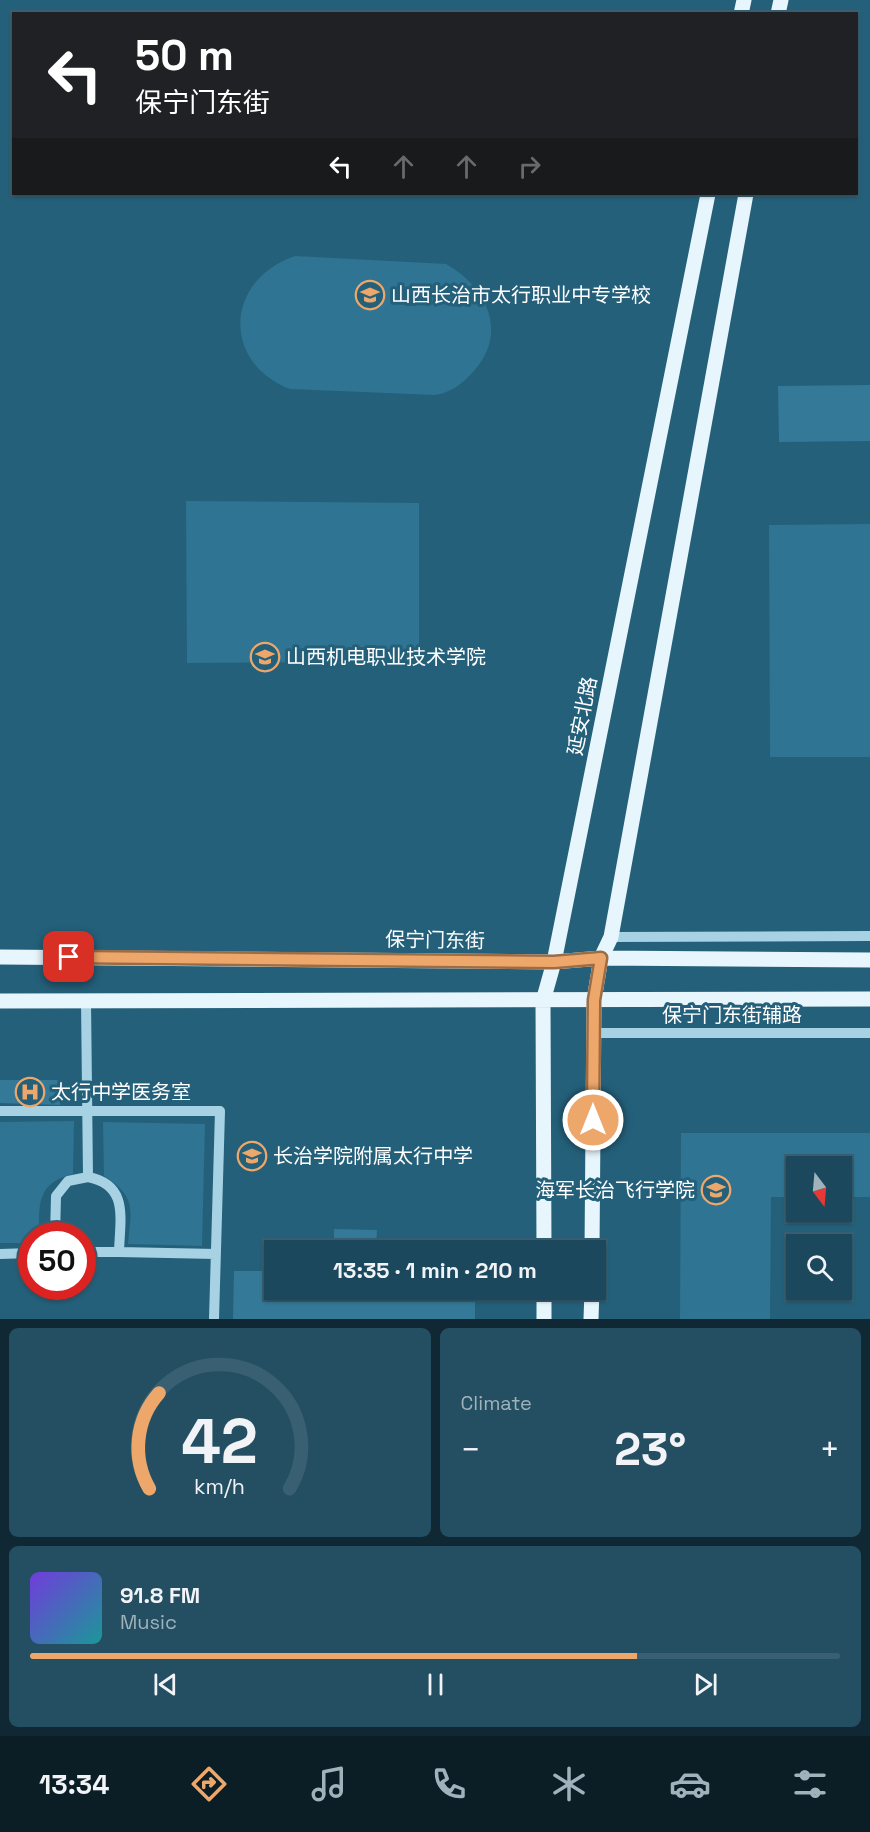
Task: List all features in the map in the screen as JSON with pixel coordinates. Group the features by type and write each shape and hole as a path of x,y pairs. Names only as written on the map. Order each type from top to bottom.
{"main road":[{"name":"延安北路","path":"544,1240 543,1001 554,962 708,195"},
{"path":"592,1240 594,1000 601,958 611,937 746,195"},
{"name":"保宁门东街","path":"0,957 554,962 601,958 870,960"},
{"path":"0,1001 870,999"},
{"path":"544,1300 544,1319"},
{"path":"591,1319 592,1300"}],"street":[{"path":"611,937 870,936"},
{"path":"86,1001 88,1177"},
{"name":"保宁门东街辅路","path":"594,1033 870,1033"},
{"path":"0,1111 220,1111 214,1319"},
{"path":"55,1222 56,1196 68,1181 88,1177 101,1180 111,1187 120,1200 119,1252"},
{"path":"96,1252 216,1254"},
{"path":"0,1254 18,1253"}],"shaded area":[{"path":"295,256 446,264 473,285 488,312 491,327 490,342 484,357 460,384 451,390 434,395 290,389 268,377 252,360 243,341 240,321 244,302 255,283 272,267"},
{"path":"186,501 419,503 419,661 187,663"},
{"path":"870,524 870,757 770,757 769,525"},
{"path":"74,1121 73,1174 52,1183 46,1189 40,1204 39,1222 18,1222 18,1243 0,1243 0,1122"},
{"path":"103,1122 205,1124 202,1246 128,1244 130,1205 122,1191 104,1176"},
{"path":"681,1133 870,1133 870,1197 852,1197 852,1156 786,1156 786,1197 771,1197 770,1319 680,1319"}],"building":[{"path":"870,385 870,441 779,442 778,386"},
{"name":"太行中学医务室","path":"0,1080 60,1080 60,1105 0,1103"},
{"path":"334,1229 377,1230 377,1240 334,1240"},
{"path":"234,1271 264,1271 264,1300 475,1300 475,1319 233,1319"}],"place":[{"name":"山西长治市太行职业中专学校","path":"370,295"},
{"name":"山西机电职业技术学院","path":"265,657"},
{"name":"太行中学医务室","path":"30,1092"},
{"name":"长治学院附属太行中学","path":"252,1156"},
{"name":"海军长治飞行学院","path":"716,1190"}],"route":[{"path":"69,957 554,962 601,958 594,1000 593,1120"}]}
